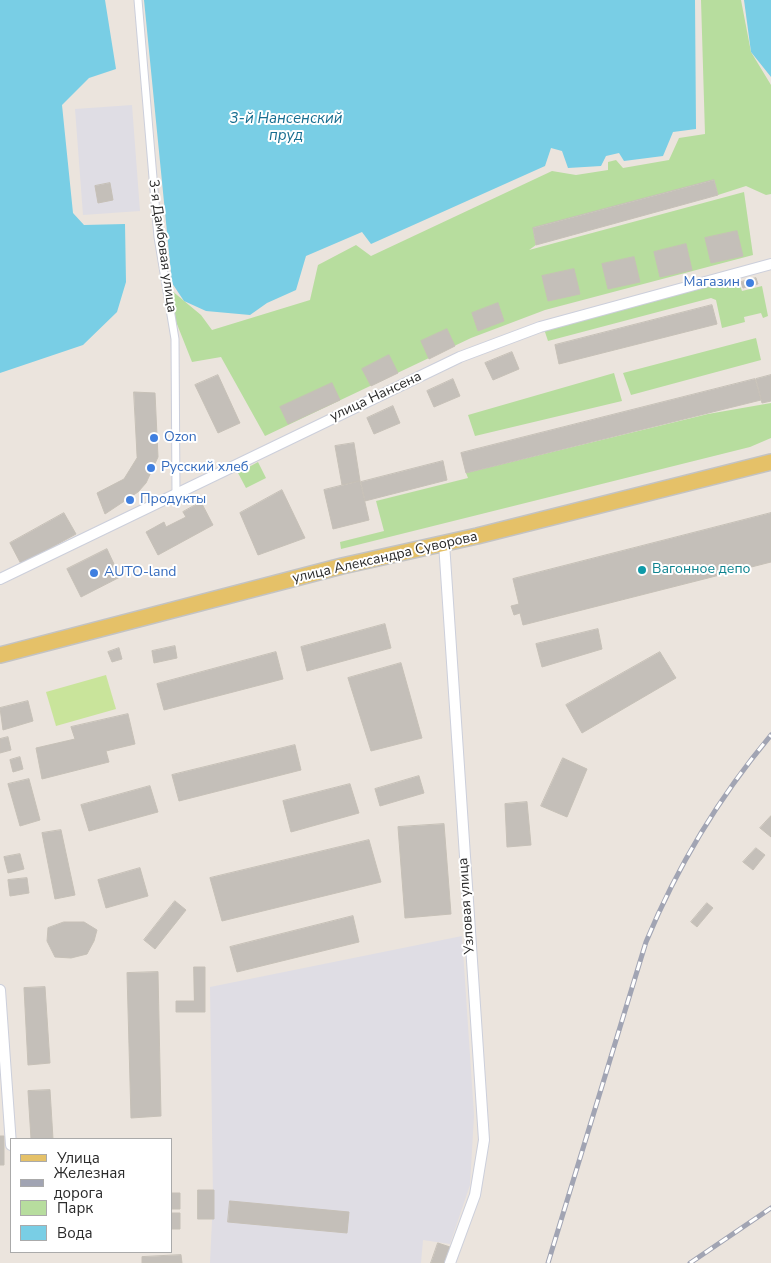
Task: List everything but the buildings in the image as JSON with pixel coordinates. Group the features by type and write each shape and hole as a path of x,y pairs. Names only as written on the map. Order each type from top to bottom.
{"main road":[{"name":"улица Александра Суворова","path":"2,651 771,462"}],"street":[{"name":"3-я Дамбовая улица","path":"138,0 158,237 176,339 176,493"},
{"name":"улица Нансена","path":"0,579 460,357 540,327 771,264"},
{"name":"Узловая улица","path":"444,543 484,1140 475,1196 450,1263"},
{"path":"0,990 11,1138"}],"shaded area":[{"path":"132,105 140,211 83,215 75,109"},
{"path":"462,936 474,1115 470,1185 450,1244 423,1240 421,1263 210,1263 213,1199 210,987"}],"green space":[{"path":"701,0 741,0 751,52 771,85 771,194 766,195 746,186 718,195 714,180 533,228 536,245 529,250 744,192 753,255 545,310 471,338 265,436 221,357 192,362 171,309 165,285 201,315 212,330 310,300 318,265 356,245 371,256 552,171 576,175 608,170 608,162 616,160 623,168 669,160 679,138 705,134"},
{"path":"737,277 742,291 762,286 768,316 763,318 761,313 744,317 745,322 722,328 716,300 711,298 548,341 544,329"},
{"path":"756,338 761,360 631,395 623,373"},
{"path":"614,373 622,401 475,436 468,415"},
{"path":"771,403 771,438 750,447 341,549 340,542 384,531 376,501 468,478 466,473 708,414"},
{"path":"258,462 266,478 246,488 238,473"},
{"path":"106,675 116,709 56,726 46,692"}],"water":[{"path":"0,0 105,0 116,69 89,78 62,105 73,213 84,225 125,224 126,282 117,312 83,345 0,373"},
{"name":"3-й Нансенский пруд","path":"144,0 695,0 696,129 673,132 663,156 624,161 619,153 606,156 601,166 568,168 562,151 551,148 545,166 371,244 362,232 306,256 296,290 267,303 250,315 206,311 184,301 172,283"},
{"path":"744,0 771,0 771,77 751,52"}],"railway":[{"path":"548,1263 646,942 685,860 734,783 771,735"},
{"path":"690,1263 771,1208"}],"place":[{"name":"Магазин","path":"750,283"},
{"name":"Ozon","path":"154,438"},
{"name":"Русский хлеб","path":"151,468"},
{"name":"Продукты","path":"130,500"},
{"name":"Вагонное депо","path":"642,570"},
{"name":"AUTO-land","path":"94,573"}]}
